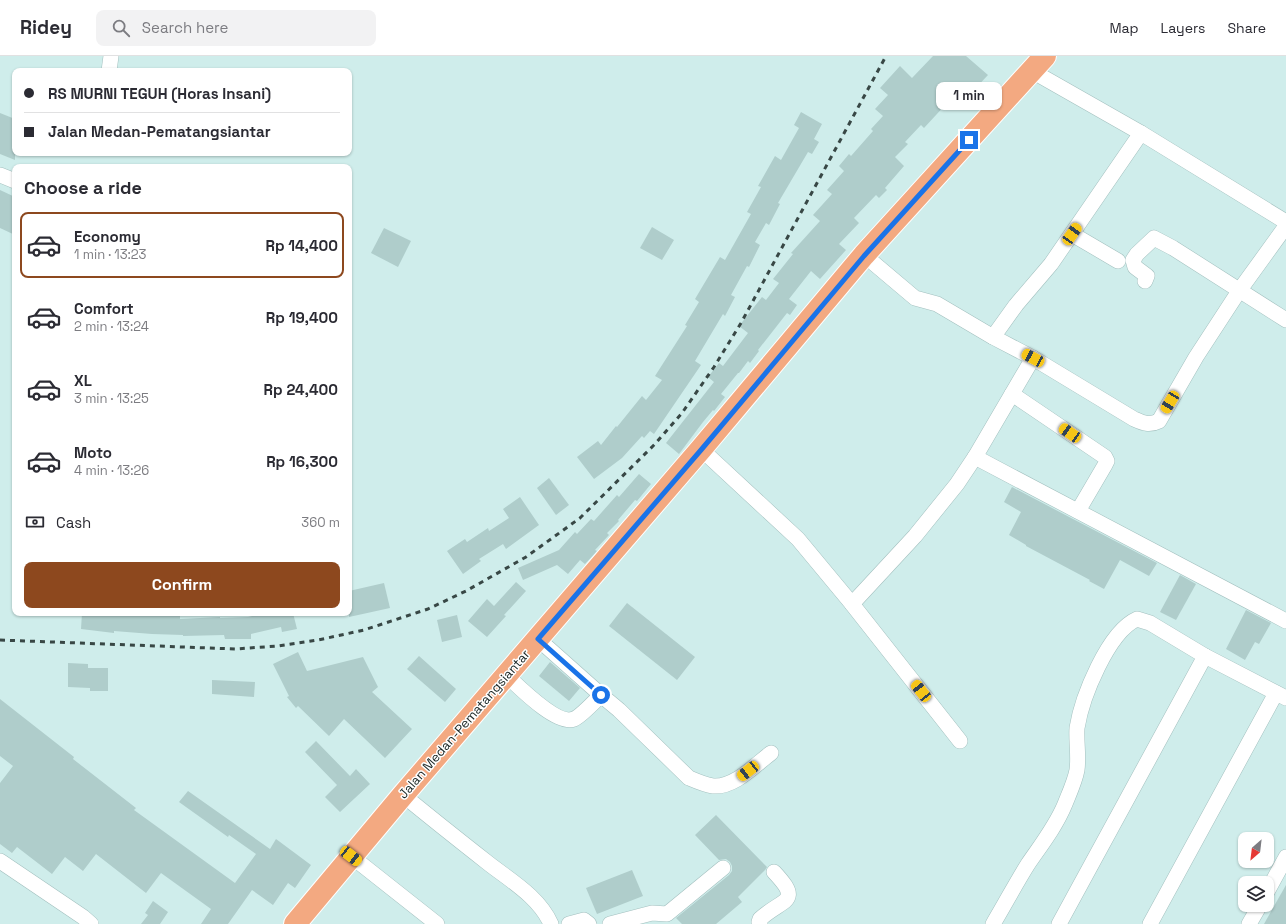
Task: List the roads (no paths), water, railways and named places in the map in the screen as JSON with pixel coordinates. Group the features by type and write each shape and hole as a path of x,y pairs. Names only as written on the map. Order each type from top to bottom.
{"highway":[{"name":"Jalan Medan-Pematangsiantar","path":"295,924 403,795 701,450 864,256 1039,64"}],"street":[{"path":"109,68 111,56"},
{"path":"1039,64 1141,133 1286,222"},
{"path":"993,337 1016,305 1052,264 1141,133"},
{"path":"0,175 12,180"},
{"path":"864,256 915,298 938,304 993,337 1033,358 1134,419 1144,424 1151,425 1159,421 1196,357 1239,291 1286,226"},
{"path":"1072,234 1118,261"},
{"path":"1145,281 1147,276 1135,267 1133,260 1136,254 1154,238 1173,248 1286,320"},
{"path":"852,604 915,536 957,484 1033,358"},
{"path":"1012,394 1105,456 1107,460 1105,465 1078,511"},
{"path":"701,450 798,539 852,604 960,741"},
{"path":"975,456 1286,621"},
{"path":"993,924 1064,806 1076,771 1078,747 1077,729 1081,708 1105,652 1116,636 1129,622 1142,619 1205,656 1281,696 1150,924"},
{"path":"538,639 619,710 689,778 713,786 728,784 736,780 771,753"},
{"path":"1059,924 1205,656"},
{"path":"506,675 544,708 559,718 566,720 573,720 601,695"},
{"path":"403,795 501,874 528,893 542,908 551,924"},
{"path":"351,856 437,924"},
{"path":"1274,879 1286,857"},
{"path":"0,861 83,917 91,924"},
{"path":"610,924 652,913 667,914 723,868"},
{"path":"760,924 759,922 762,917 788,897 789,893 785,884 774,872"},
{"path":"1249,924 1256,912"},
{"path":"568,924 584,920 588,924"}],"railway":[{"path":"0,640 235,649 278,646 318,640 364,630 428,609 466,591 526,557 580,518 655,444 682,413 714,367 741,323 886,56"}]}
